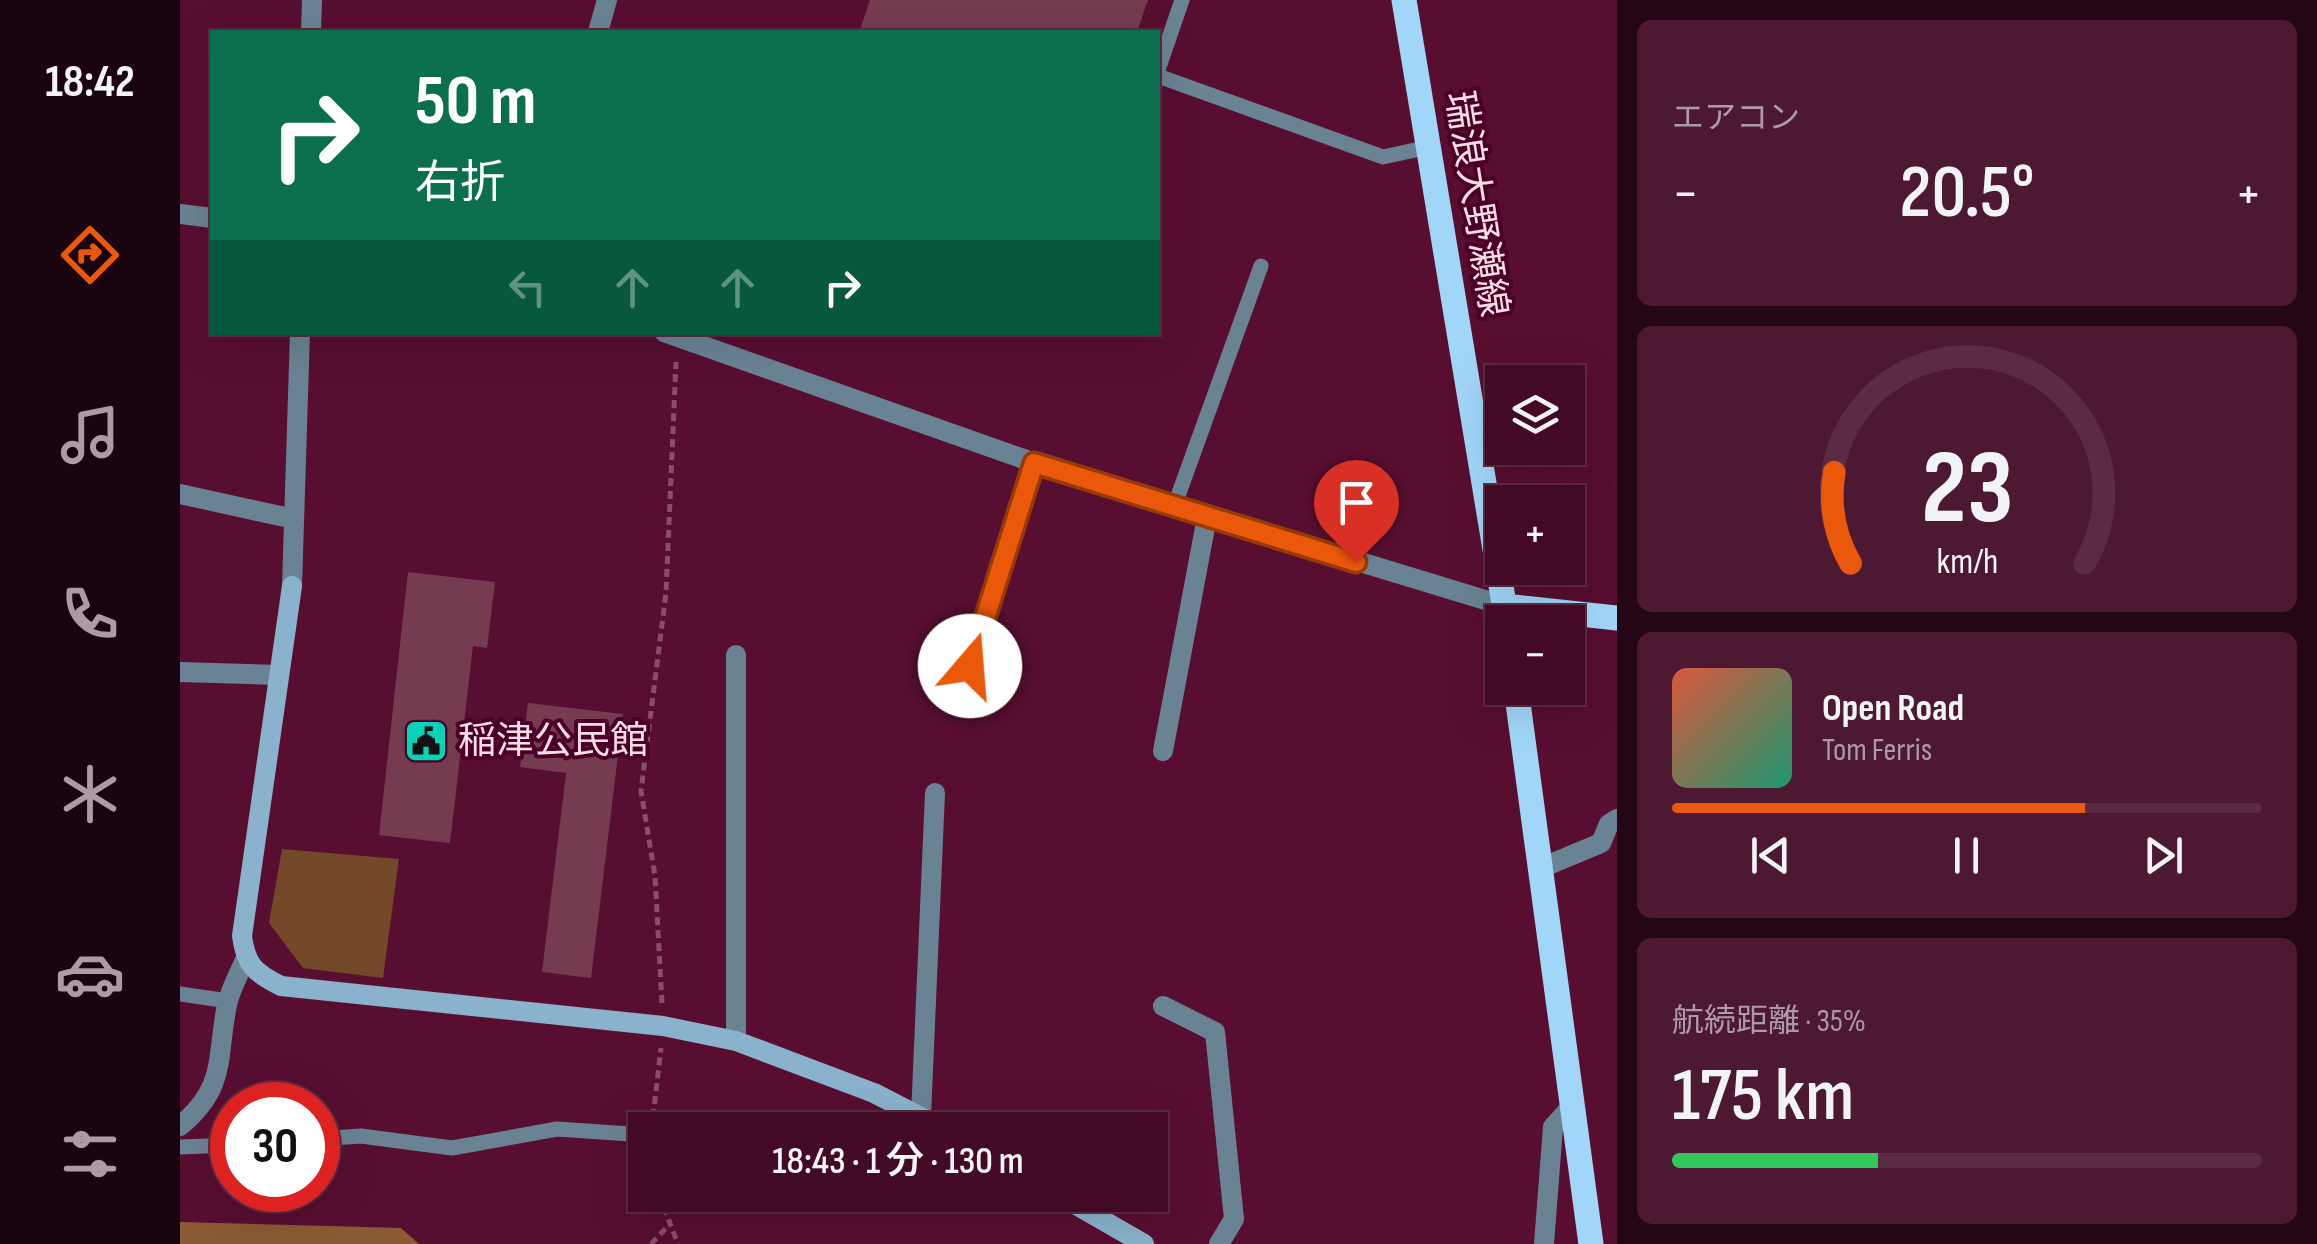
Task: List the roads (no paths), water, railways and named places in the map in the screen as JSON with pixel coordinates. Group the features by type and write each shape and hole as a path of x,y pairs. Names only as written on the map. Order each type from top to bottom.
{"main road":[{"name":"瑞浪大野瀬線","path":"1404,0 1505,605"},
{"path":"1585,617 1617,618"},
{"path":"1518,705 1592,1244"}],"street":[{"path":"311,30 312,0"},
{"path":"599,30 607,0"},
{"path":"180,214 210,218"},
{"path":"180,1126 202,1108 217,1083 228,1001 245,960 242,936 292,586 300,335"},
{"path":"670,335 1034,463 1485,607"},
{"path":"970,666 1034,463"},
{"path":"180,494 294,518"},
{"path":"1163,751 1206,517"},
{"path":"736,655 736,1041"},
{"path":"180,672 279,675"},
{"path":"921,1112 936,793"},
{"path":"1540,868 1601,843 1609,824 1617,818"},
{"path":"245,960 255,973 281,986 663,1026 736,1041 800,1062 912,1112"},
{"path":"1163,1006 1216,1032 1234,1219 1220,1244"},
{"path":"1544,1244 1554,1127 1572,1106"},
{"path":"1088,1212 1144,1244"}],"lane":[{"path":"1160,66 1182,0"},
{"path":"1160,73 1383,157 1429,147"},
{"path":"1174,506 1261,266"},
{"path":"180,994 228,1001"},
{"path":"340,1138 362,1136 452,1148 557,1129 628,1134"},
{"path":"180,1147 210,1146"}],"place":[{"name":"稲津公民館","path":"426,741"}]}
